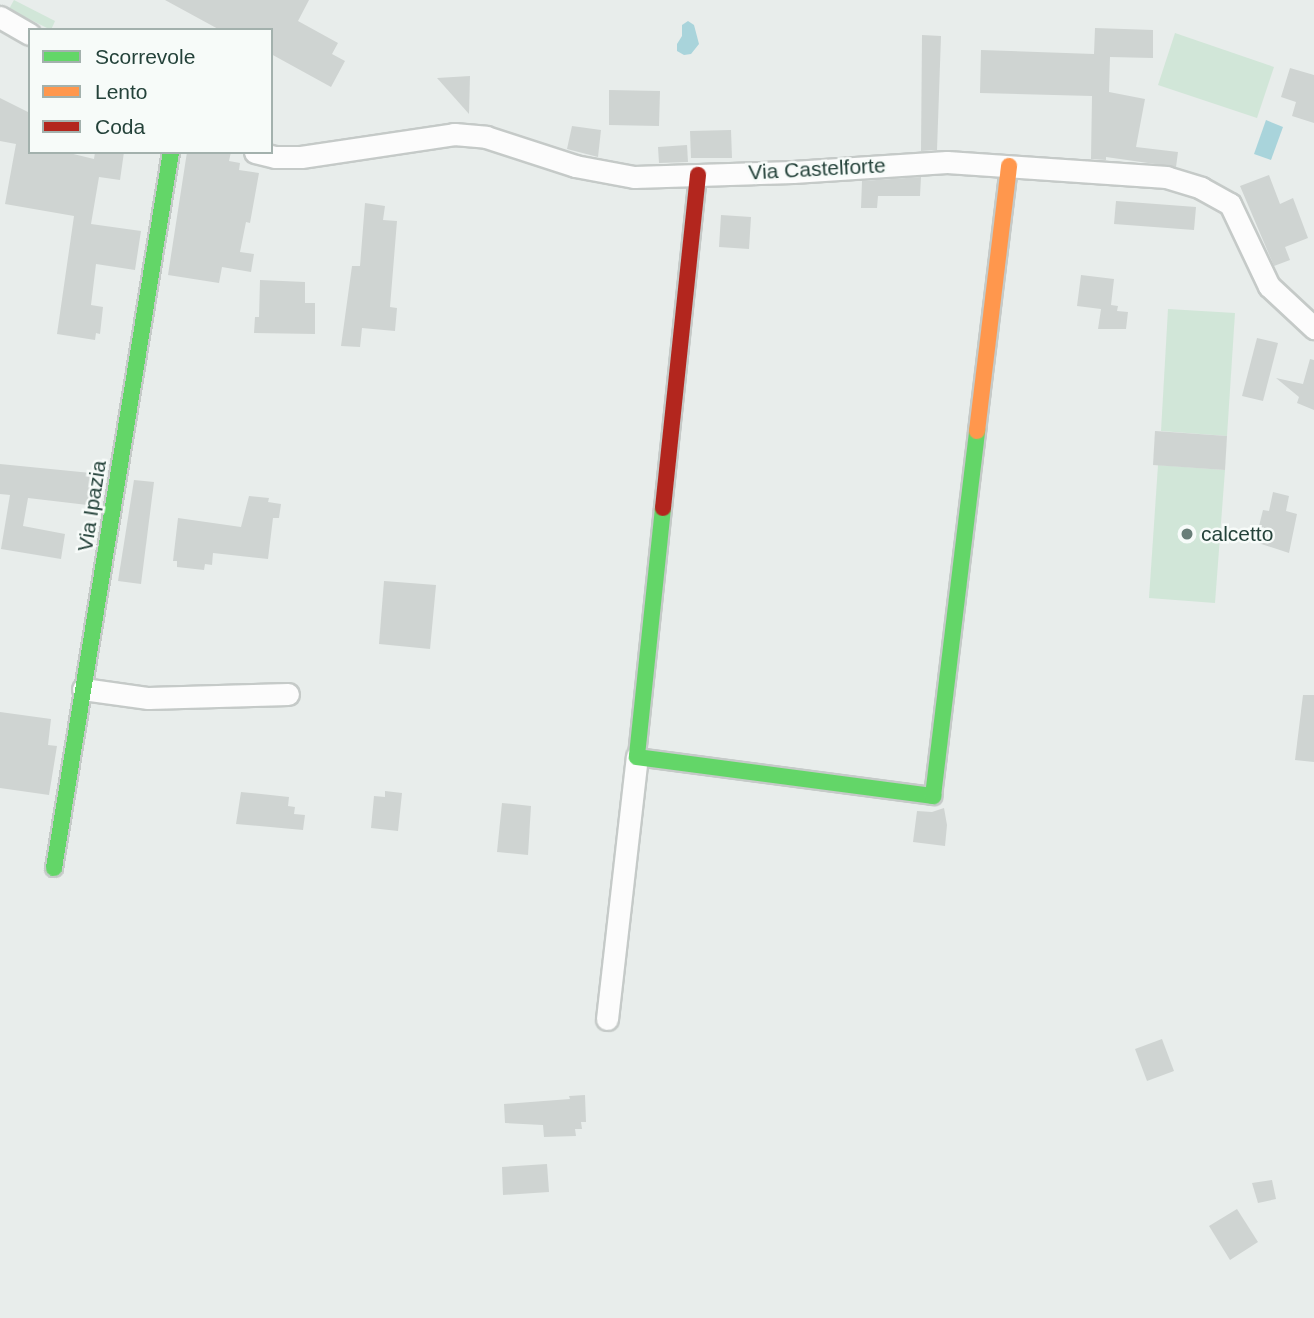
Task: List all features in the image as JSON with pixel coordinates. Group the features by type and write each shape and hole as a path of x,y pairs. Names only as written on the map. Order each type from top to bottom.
{"street":[{"path":"0,18 28,33"},
{"name":"Via Castelforte","path":"262,154 275,158 301,157 454,134 486,137 575,166 622,175 698,175 947,162 1166,177 1211,193 1230,204 1269,286 1314,328"},
{"name":"Via Ipazia","path":"54,867 171,154"},
{"path":"637,757 933,796 1009,166"},
{"path":"607,1019 698,175"},
{"path":"83,689 148,698 288,694"}],"green space":[{"path":"14,0 55,21 52,28 47,28 9,9"},
{"path":"1175,33 1274,67 1257,118 1158,85"},
{"path":"1168,309 1235,313 1227,436 1161,431"},
{"name":"calcetto","path":"1158,465 1225,470 1215,603 1149,598"}],"water":[{"path":"688,21 694,25 699,44 691,54 684,55 677,51 677,44 682,36 682,25"},
{"path":"1266,120 1283,127 1271,160 1254,154"}],"building":[{"path":"165,0 309,0 298,21 338,43 332,54 345,61 331,87 273,55 273,28 216,28"},
{"path":"1095,28 1153,30 1153,58 1110,57 1109,92 1145,99 1136,147 1178,152 1176,167 1106,157 1106,160 1091,159 1092,96 980,93 981,50 1094,54"},
{"path":"922,35 941,36 937,150 921,151"},
{"path":"1290,68 1314,75 1314,123 1292,116 1296,102 1281,97"},
{"path":"470,76 469,114 437,78"},
{"path":"609,90 660,91 659,126 609,125"},
{"path":"0,98 28,112 28,154 73,154 94,159 95,154 124,154 120,180 99,177 91,224 141,231 135,270 96,264 91,305 103,307 100,334 96,333 95,340 57,334 74,216 5,204 16,144 0,141"},
{"path":"572,126 601,130 598,157 567,149"},
{"path":"731,130 732,158 691,158 690,131"},
{"path":"687,145 688,162 659,163 658,147"},
{"path":"187,154 231,154 229,161 240,163 239,170 259,173 250,223 246,222 240,252 254,254 251,272 222,267 219,283 168,275"},
{"path":"1269,175 1280,204 1293,198 1308,238 1285,247 1290,260 1274,266 1240,186"},
{"path":"921,177 920,196 878,196 877,208 861,208 862,181"},
{"path":"1116,201 1196,207 1194,230 1114,224"},
{"path":"365,203 385,206 383,220 397,221 390,307 397,308 395,331 362,328 360,347 341,346 352,266 360,266"},
{"path":"721,215 751,217 749,249 719,247"},
{"path":"1081,275 1114,279 1111,305 1118,306 1117,311 1128,312 1126,329 1098,329 1101,309 1077,306"},
{"path":"260,280 305,282 305,303 315,303 315,334 254,333 255,317 259,317"},
{"path":"1257,338 1278,343 1263,401 1242,396"},
{"path":"1310,359 1314,360 1314,410 1297,403 1299,397 1276,378 1303,384"},
{"path":"1155,431 1227,436 1225,470 1153,465"},
{"path":"0,464 101,474 96,506 28,498 23,526 65,534 61,559 1,549 10,495 0,494"},
{"path":"134,480 154,482 141,584 118,581"},
{"path":"1273,492 1289,496 1286,511 1297,514 1289,553 1255,542 1263,510 1269,511"},
{"path":"249,496 269,498 268,502 281,504 279,518 273,518 268,559 213,553 212,565 205,564 204,570 177,567 177,561 173,561 178,518 241,527"},
{"path":"384,581 436,585 430,649 379,644"},
{"path":"1303,695 1314,695 1314,762 1295,760"},
{"path":"0,712 51,719 48,745 57,746 49,795 0,788"},
{"path":"385,791 402,793 398,831 371,828 374,796 385,797"},
{"path":"241,792 289,797 288,806 295,807 294,814 305,815 303,830 236,824"},
{"path":"502,803 531,806 528,855 497,852"},
{"path":"944,808 947,825 945,846 913,842 917,811 932,812"},
{"path":"1162,1039 1174,1071 1147,1081 1135,1049"},
{"path":"585,1095 586,1122 581,1122 582,1129 575,1129 576,1136 544,1137 543,1125 505,1123 504,1104 570,1099 569,1096"},
{"path":"547,1164 549,1192 503,1195 502,1167"},
{"path":"1272,1180 1276,1199 1258,1203 1252,1183"},
{"path":"1237,1209 1258,1242 1230,1260 1209,1226"}],"traffic: fast":[{"path":"54,868 171,154"},
{"path":"663,508 637,757 933,796 977,431"}],"traffic: slow":[{"path":"977,431 1009,166"}],"traffic: jam":[{"path":"663,508 698,175"}],"place":[{"name":"calcetto","path":"1187,534"}]}
